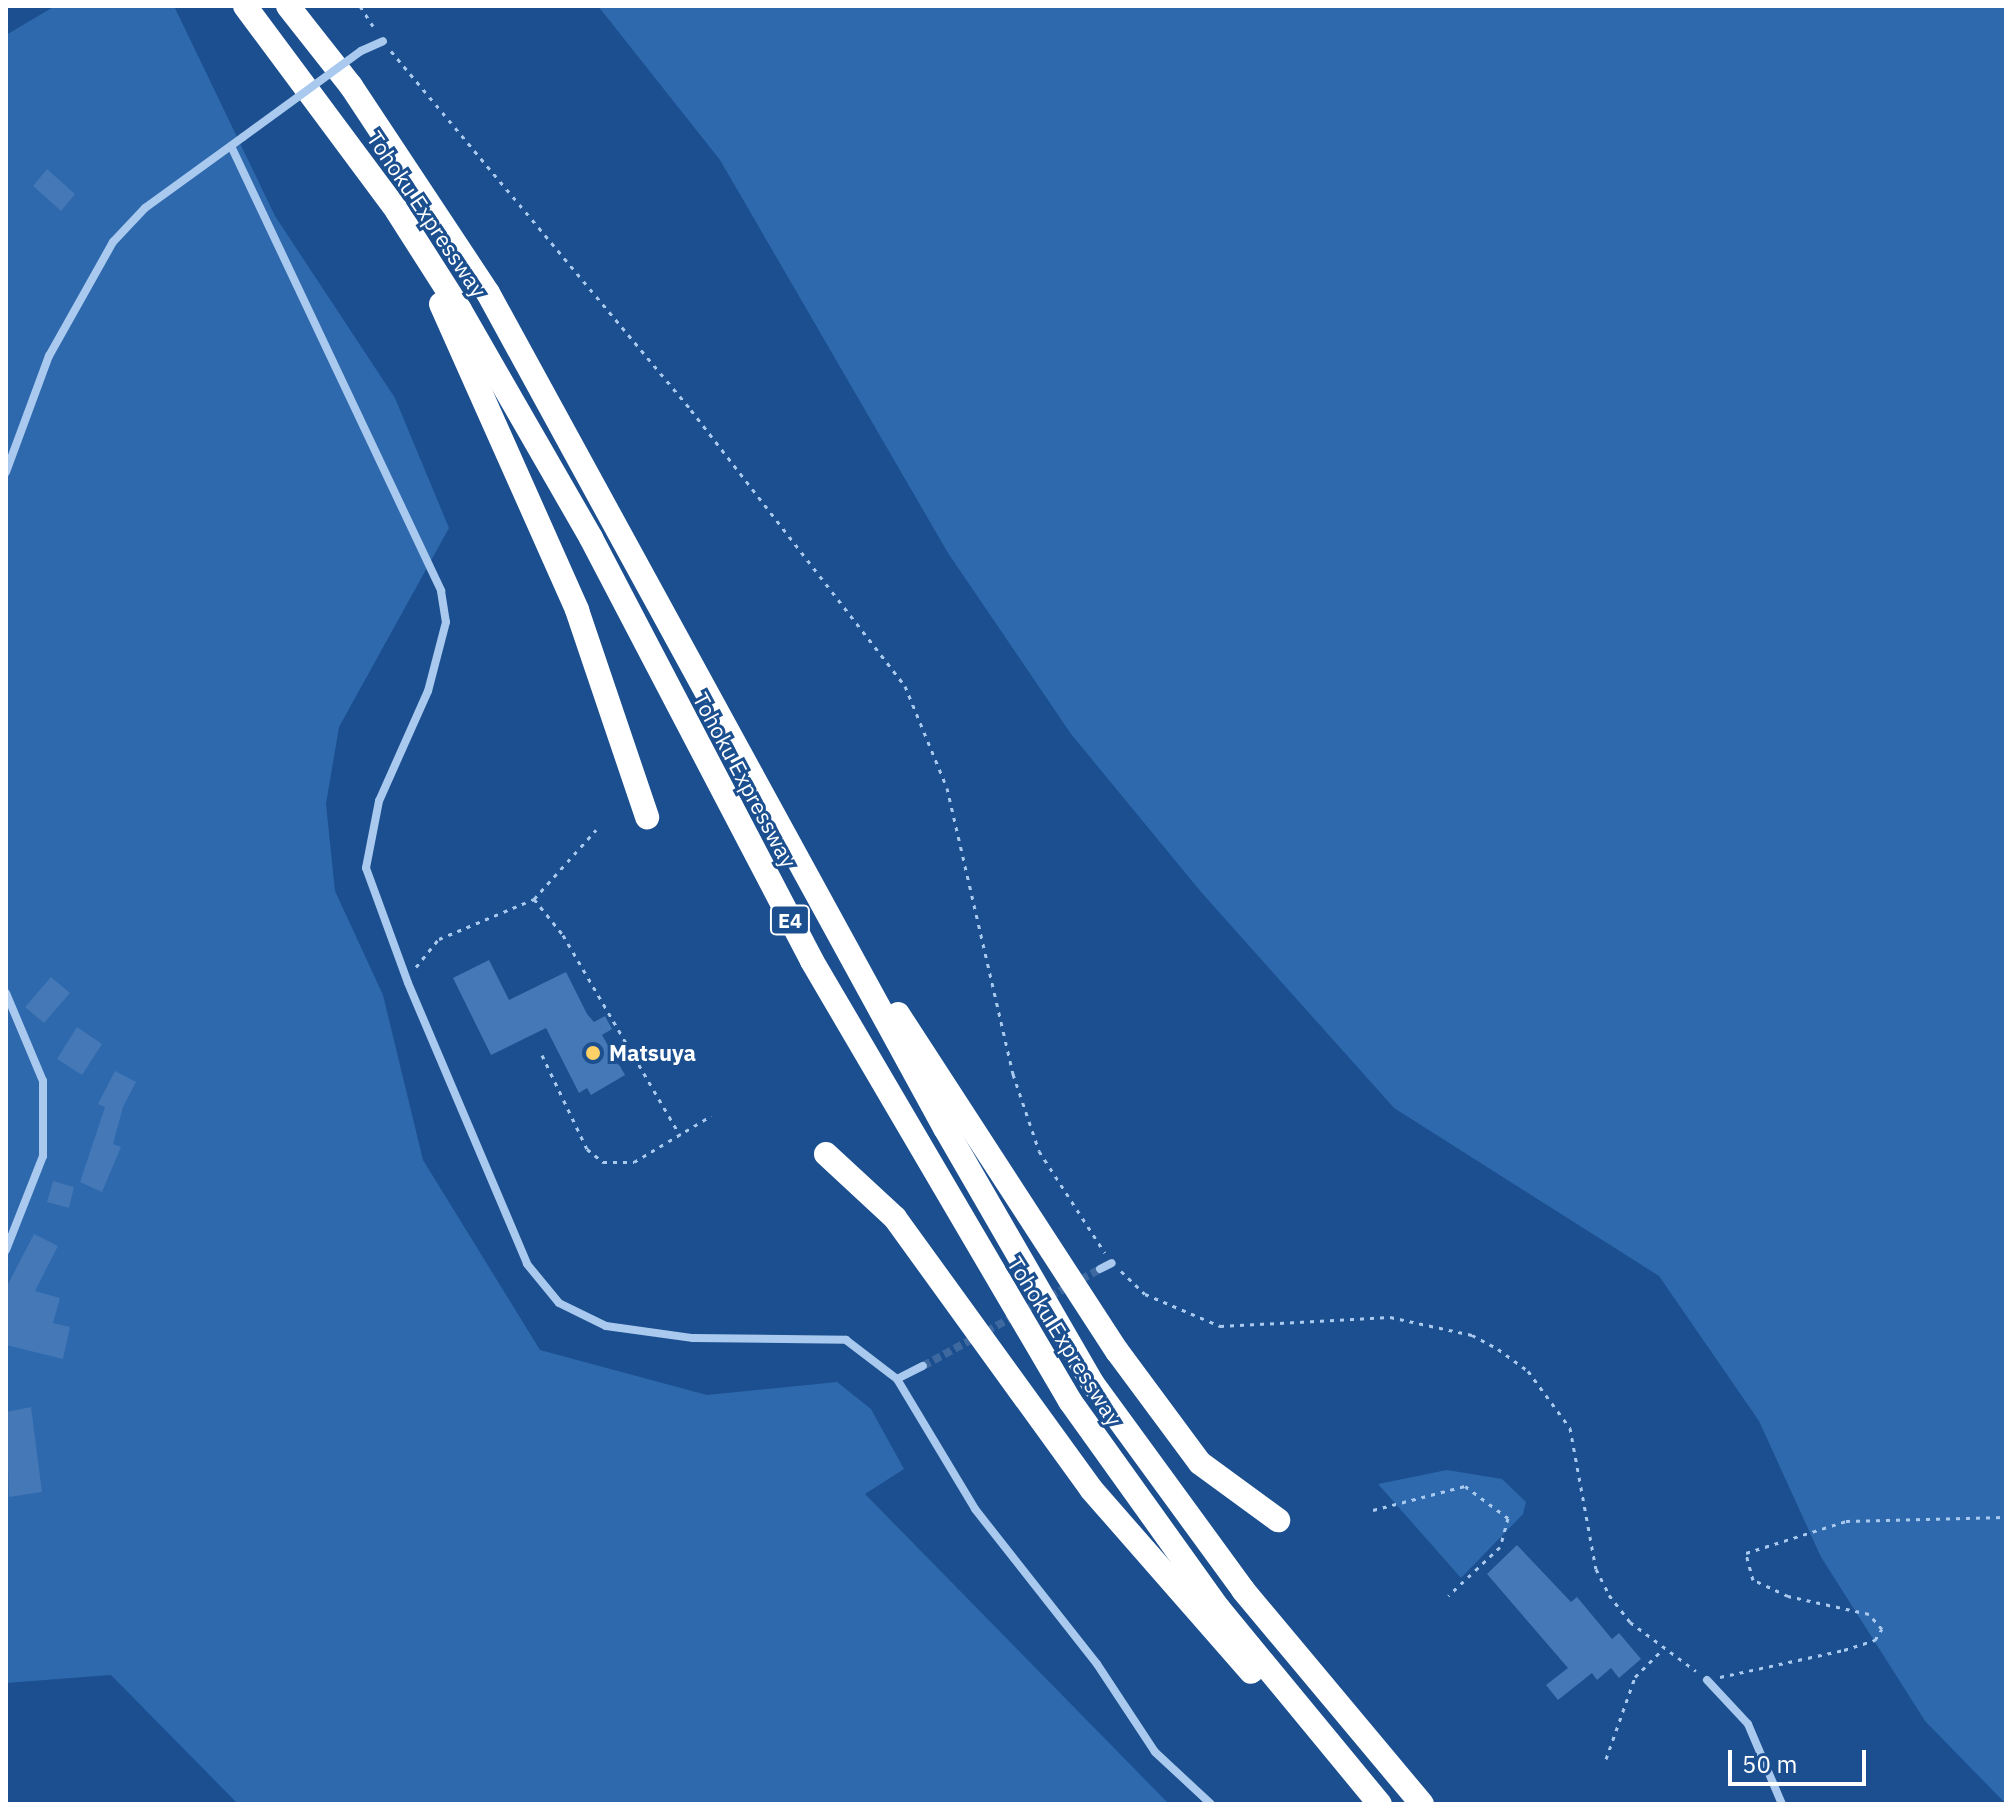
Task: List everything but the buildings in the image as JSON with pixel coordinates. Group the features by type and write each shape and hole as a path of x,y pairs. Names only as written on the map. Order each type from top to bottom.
{"highway":[{"name":"Tohoku Expressway","path":"245,6 397,211 527,424 812,961 1006,1299 1141,1504 1296,1706 1378,1804"},
{"name":"Tohoku Expressway","path":"288,6 351,86 488,293 626,535 784,837 1093,1384 1243,1590 1422,1804"},
{"path":"397,211 577,610 647,817"},
{"path":"784,837 1117,1351 1200,1463 1278,1520"},
{"path":"826,1154 895,1218 1082,1477 1185,1602 1378,1804"}],"street":[{"path":"6,472 49,356 113,242 145,208 361,51 383,41"},
{"path":"231,146 441,591 446,622 428,691 365,850 377,904 527,1264 559,1303 606,1326 693,1338 846,1340 897,1379 975,1509 1097,1664 1155,1752 1211,1804"},
{"path":"6,993 43,1081 43,1156 6,1250"},
{"path":"1100,1269 1112,1263"},
{"path":"897,1379 923,1366"},
{"path":"1707,1680 1748,1724 1782,1804"}],"path":[{"path":"360,6 383,41 691,410 905,686 947,788 1013,1074 1039,1151 1112,1263 1145,1294 1220,1326 1390,1317 1472,1335 1498,1349 1557,1403 1570,1428 1596,1569 1630,1622 1707,1680 1844,1650 1875,1640 1882,1629 1869,1614 1788,1596 1753,1580 1746,1553 1846,1521 2006,1517"},
{"path":"407,980 439,939 534,899 596,830"},
{"path":"534,899 563,935 680,1135"},
{"path":"542,1055 587,1149 603,1162 617,1167 634,1162 711,1116"},
{"path":"1373,1510 1465,1486 1508,1518 1500,1547 1448,1596"},
{"path":"1606,1759 1635,1677 1665,1648"}],"shaded area":[{"path":"55,6 174,6 275,216 395,398 449,528 339,727 326,804 335,891 383,995 423,1160 540,1350 707,1395 837,1382 871,1409 904,1469 865,1494 1169,1804 238,1804 111,1675 6,1683 6,35"},
{"path":"598,6 2006,6 2006,1804 1925,1721 1821,1557 1759,1421 1659,1276 1394,1108 1201,892 1071,734 948,553 720,160"},
{"path":"1447,1470 1502,1479 1526,1502 1523,1514 1461,1578 1378,1484"}],"tunnel":[{"path":"923,1366 1100,1269"}],"place":[{"name":"Matsuya","path":"593,1053"}]}
